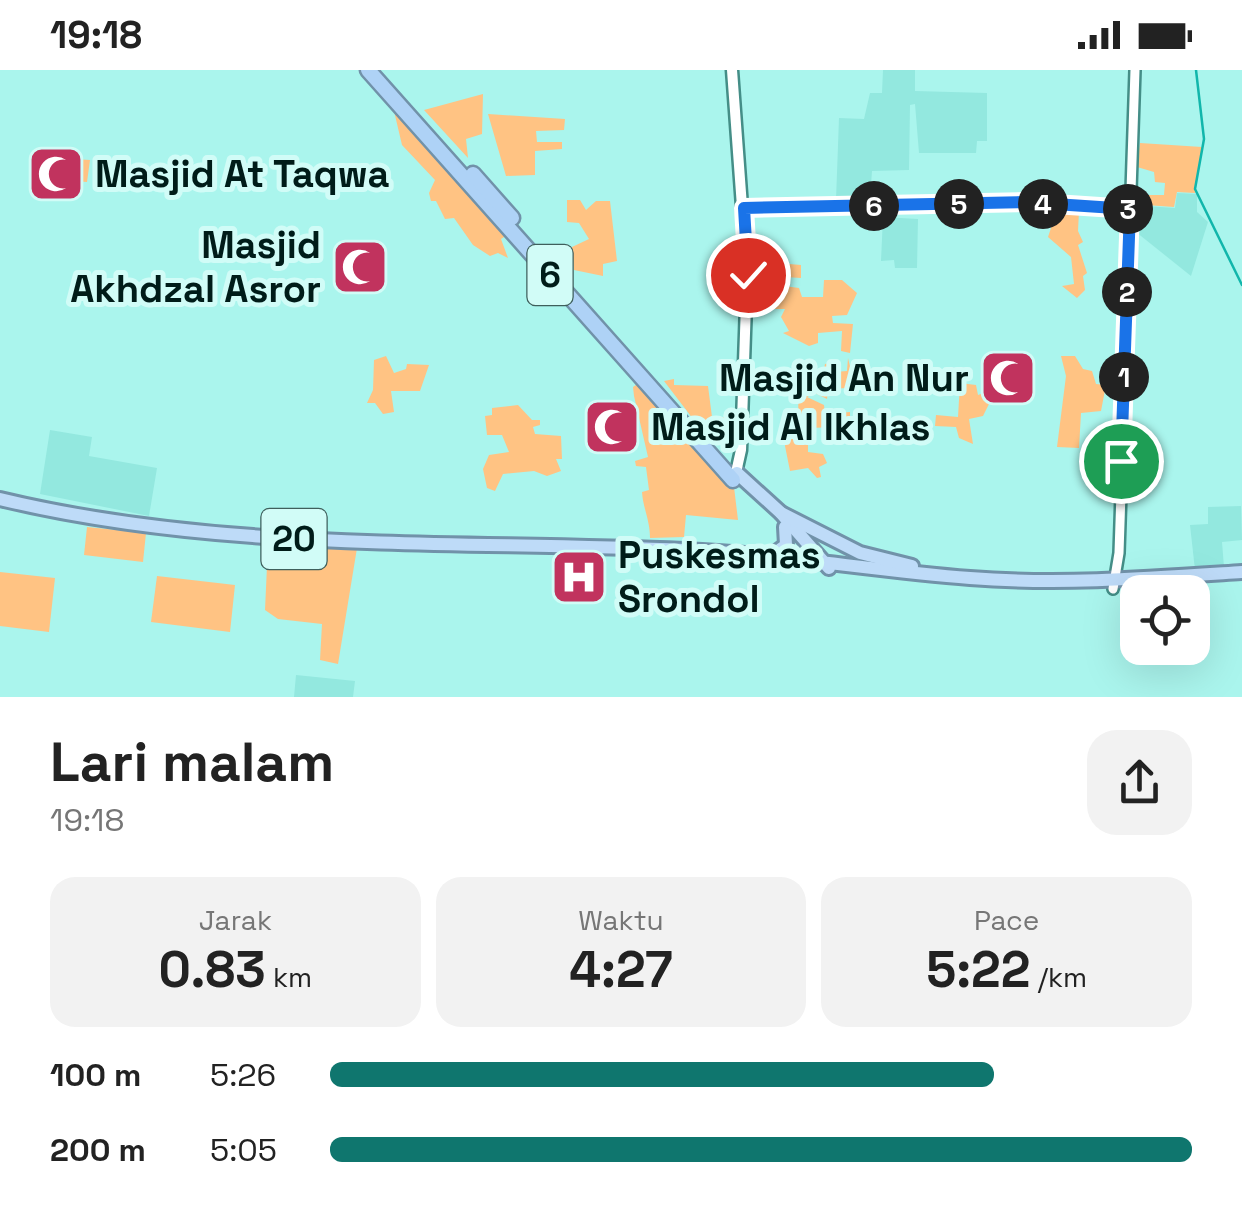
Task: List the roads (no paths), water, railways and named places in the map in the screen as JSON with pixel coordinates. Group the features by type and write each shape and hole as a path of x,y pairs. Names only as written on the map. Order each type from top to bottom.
{"highway":[{"name":"6","path":"368,70 735,476 783,520 825,567"},
{"name":"6","path":"379,70 735,476"},
{"name":"20","path":"0,499 95,518 272,538 769,557 935,583 1113,585 1242,575"},
{"path":"769,557 786,544 783,520 860,552 936,575"},
{"name":"20","path":"590,548 1113,585"}],"main road":[{"path":"732,70 748,275 735,476"}],"street":[{"path":"1113,585 1135,70"},
{"path":"744,208 1024,202 1130,209"}],"waterway":[{"path":"1196,70 1204,139 1195,189 1242,285"}],"place":[{"name":"Masjid At Taqwa","path":"56,174"},
{"name":"Masjid Akhdzal Asror","path":"360,267"},
{"name":"Masjid An Nur","path":"1008,378"},
{"name":"Masjid Al Ikhlas","path":"612,427"},
{"name":"Puskesmas Srondol","path":"579,577"}]}
